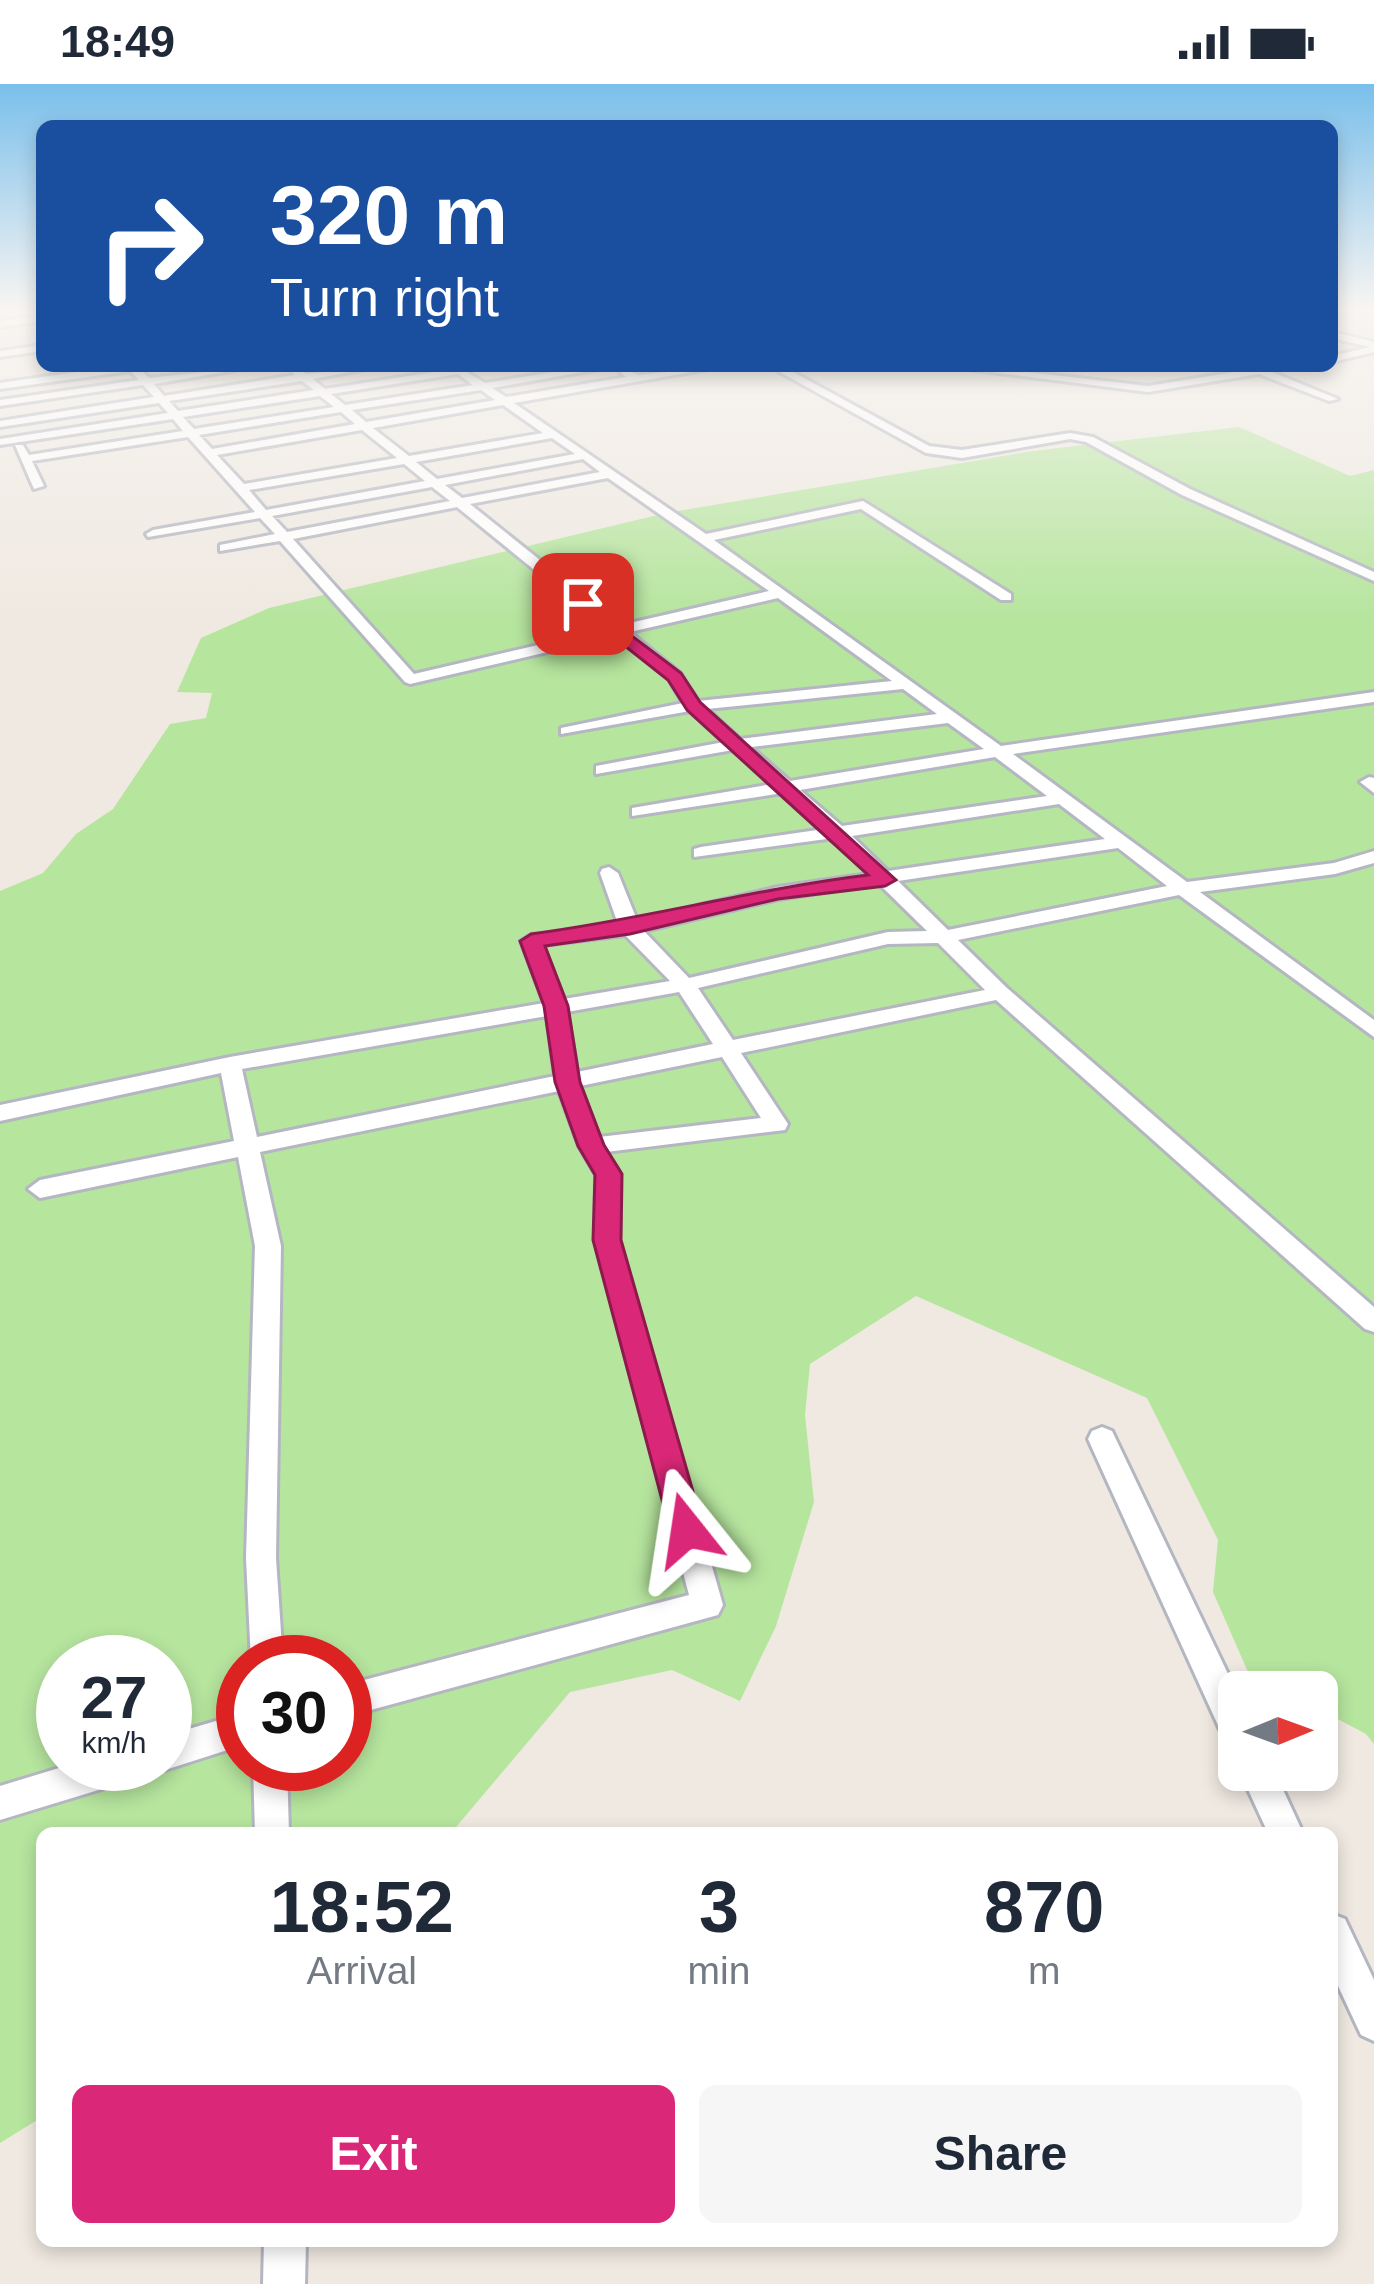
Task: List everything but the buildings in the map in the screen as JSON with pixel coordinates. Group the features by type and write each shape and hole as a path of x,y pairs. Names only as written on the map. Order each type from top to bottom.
{"street":[{"path":"38,486 25,459 8,441 1,421 57,414"},
{"path":"172,414 410,679 781,593"},
{"path":"8,441 188,414"},
{"path":"25,459 320,414"},
{"path":"347,414 675,676 693,706 837,831 1000,993 1374,1322"},
{"path":"209,453 443,414"},
{"path":"524,414 1066,798 1374,1030"},
{"path":"861,414 926,449 962,454 1070,436 1089,439 1186,492 1374,578"},
{"path":"242,488 555,434"},
{"path":"153,534 587,455"},
{"path":"225,548 613,473"},
{"path":"704,538 862,506 1006,597"},
{"path":"566,731 693,706 907,684"},
{"path":"638,812 780,786 1374,697"},
{"path":"602,770 736,744 954,717"},
{"path":"701,853 1066,798"},
{"path":"372,1694 707,1604 607,1240 608,1174 591,1146 567,1082 556,1006 531,941 630,928 778,892 1124,842"},
{"path":"0,1113 230,1064 685,986 888,938 941,937 1184,888 1335,868 1374,856"},
{"path":"591,1146 777,1124 685,986 630,928 609,873"},
{"path":"40,1189 1000,993"},
{"path":"230,1064 268,1246 261,1558 265,1635"},
{"path":"1102,1439 1218,1688"},
{"path":"0,1803 39,1791"},
{"path":"271,1791 272,1827"},
{"path":"1266,1791 1283,1827"},
{"path":"1338,1945 1374,2022"},
{"path":"284,2284 285,2247"}],"green space":[{"path":"1239,427 1350,476 1374,470 1374,1744 1366,1734 1338,1719 1338,1671 1248,1671 1213,1592 1218,1540 1147,1398 916,1296 810,1364 805,1415 814,1502 776,1626 740,1701 672,1670 570,1692 456,1827 36,1827 36,2121 0,2143 0,891 43,873 76,834 113,809 170,724 206,718 212,693 177,692 201,638 269,608 666,513 1033,451"}],"route":[{"path":"583,604 675,676 693,706 837,831 885,880 778,892 630,928 531,941 556,1006 567,1082 591,1146 608,1174 607,1240 687,1530"}]}
